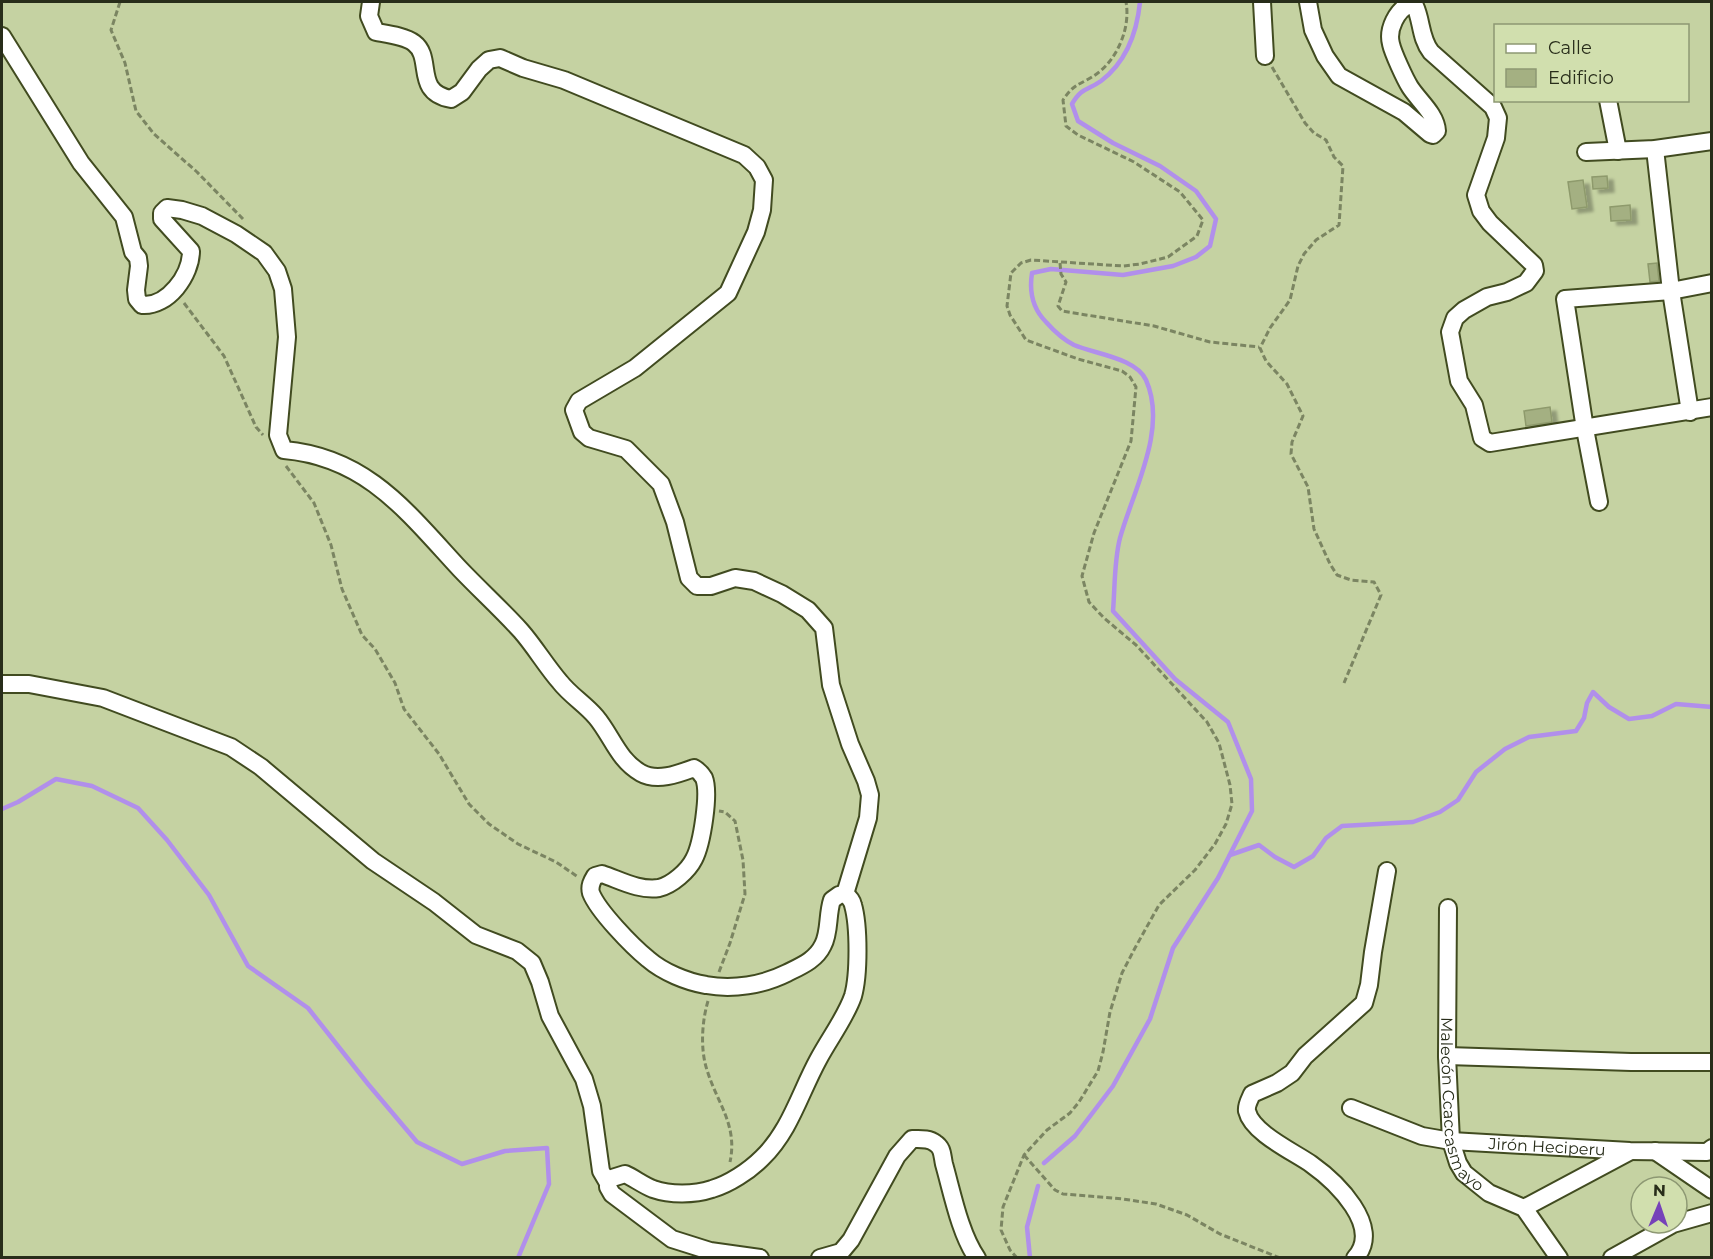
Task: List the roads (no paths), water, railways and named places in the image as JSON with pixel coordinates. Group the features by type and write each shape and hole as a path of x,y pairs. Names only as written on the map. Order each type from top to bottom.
{"street":[{"path":"371,2 369,16 376,32 414,43 419,51 429,86 439,97 451,99 462,92 479,69 489,60 500,58 523,68 564,80 744,155 757,167 764,180 762,210 756,232 728,293 635,368 579,401 574,410 582,432 589,438 626,449 662,484 675,522 689,578 697,586 711,586 735,578 754,581 808,610 824,628 831,685 850,744 870,795 868,818 845,894"},
{"path":"1262,2 1265,56"},
{"path":"1308,2 1313,30 1332,68 1339,76 1404,112 1433,135 1437,131 1433,116 1411,88 1390,44 1394,20 1401,9 1410,4 1414,6 1425,45 1493,107 1498,118 1492,154 1476,195 1481,211 1490,223 1534,266 1535,271 1526,283 1507,292 1487,297 1455,318 1450,332 1459,381 1474,405 1482,438 1490,443 1712,407"},
{"path":"2,36 81,163 124,217 133,252 138,258 136,290 137,299 142,305 160,301 176,289 189,264 191,251 162,219 162,213 167,208 202,216 236,234 264,253 277,271 283,289 286,337 278,435 284,450 305,452 345,466 374,483 403,506 521,632 561,684 577,697 597,719 623,758 642,774 661,777 694,768 700,772 705,780 706,810 701,841 694,860 681,874 668,885 657,888 639,888 602,874 596,876 591,883 591,892 608,918 649,960 681,978 705,985 734,988 776,978 814,958 823,945 832,900 845,894"},
{"path":"1608,102 1618,151"},
{"path":"1586,152 1655,149 1712,141"},
{"path":"1655,149 1671,291 1690,412"},
{"path":"1599,502 1565,299 1671,291 1712,284"},
{"path":"2,684 29,684 103,698 231,747 261,767 373,861 434,902 476,935 517,951 532,963 550,1016 584,1079 592,1106 601,1171 612,1194 672,1239 710,1251 760,1257"},
{"path":"1354,1257 1363,1243 1364,1232 1363,1222 1356,1210 1327,1177 1310,1163 1266,1136 1247,1112 1247,1107 1252,1094 1277,1083 1292,1073 1305,1056 1364,1003 1369,985 1387,872"},
{"path":"608,1183 613,1176 625,1174 658,1190 686,1193 709,1190 721,1186 754,1164 780,1137 853,998 856,985 857,944 854,906 845,894"},
{"name":"Malecón Ccaccasmayo","path":"1449,908 1447,1056 1451,1141 1464,1173 1489,1193 1524,1208"},
{"path":"1447,1056 1632,1062 1712,1062"},
{"name":"Jirón Heciperu","path":"1351,1108 1422,1136 1451,1141 1710,1154"},
{"path":"820,1257 841,1252 851,1240 897,1155 912,1139 934,1141 943,1152 960,1218 970,1248 977,1257"},
{"path":"1559,1257 1524,1208 1630,1151"},
{"path":"1655,1151 1712,1190"},
{"path":"1612,1257 1673,1224 1712,1213"},
{"path":"687,1245 706,1257"}],"waterway":[{"path":"1044,1163 1075,1136 1113,1086 1150,1019 1173,948 1218,878 1252,811 1251,779 1228,722 1175,679 1113,611 1118,547 1151,439 1152,399 1146,380 1141,373 1124,362 1074,345 1063,338 1041,317 1031,293 1032,273 1051,269 1123,275 1173,266 1196,257 1210,246 1216,219 1196,191 1160,166 1113,143 1078,121 1072,104 1082,92 1110,73 1124,56 1133,35 1140,2"},
{"path":"1230,855 1259,845 1294,867 1313,856 1326,838 1342,826 1413,822 1440,812 1458,800 1476,772 1505,749 1529,737 1576,731 1584,718 1587,703 1593,692 1609,707 1629,719 1652,716 1676,704 1712,707"},
{"path":"2,809 56,779 92,786 138,808 167,840 209,895 248,966 308,1008 417,1142 462,1164 505,1151 547,1148 549,1184 518,1258"},
{"path":"1030,1258 1027,1227 1038,1186"}]}
